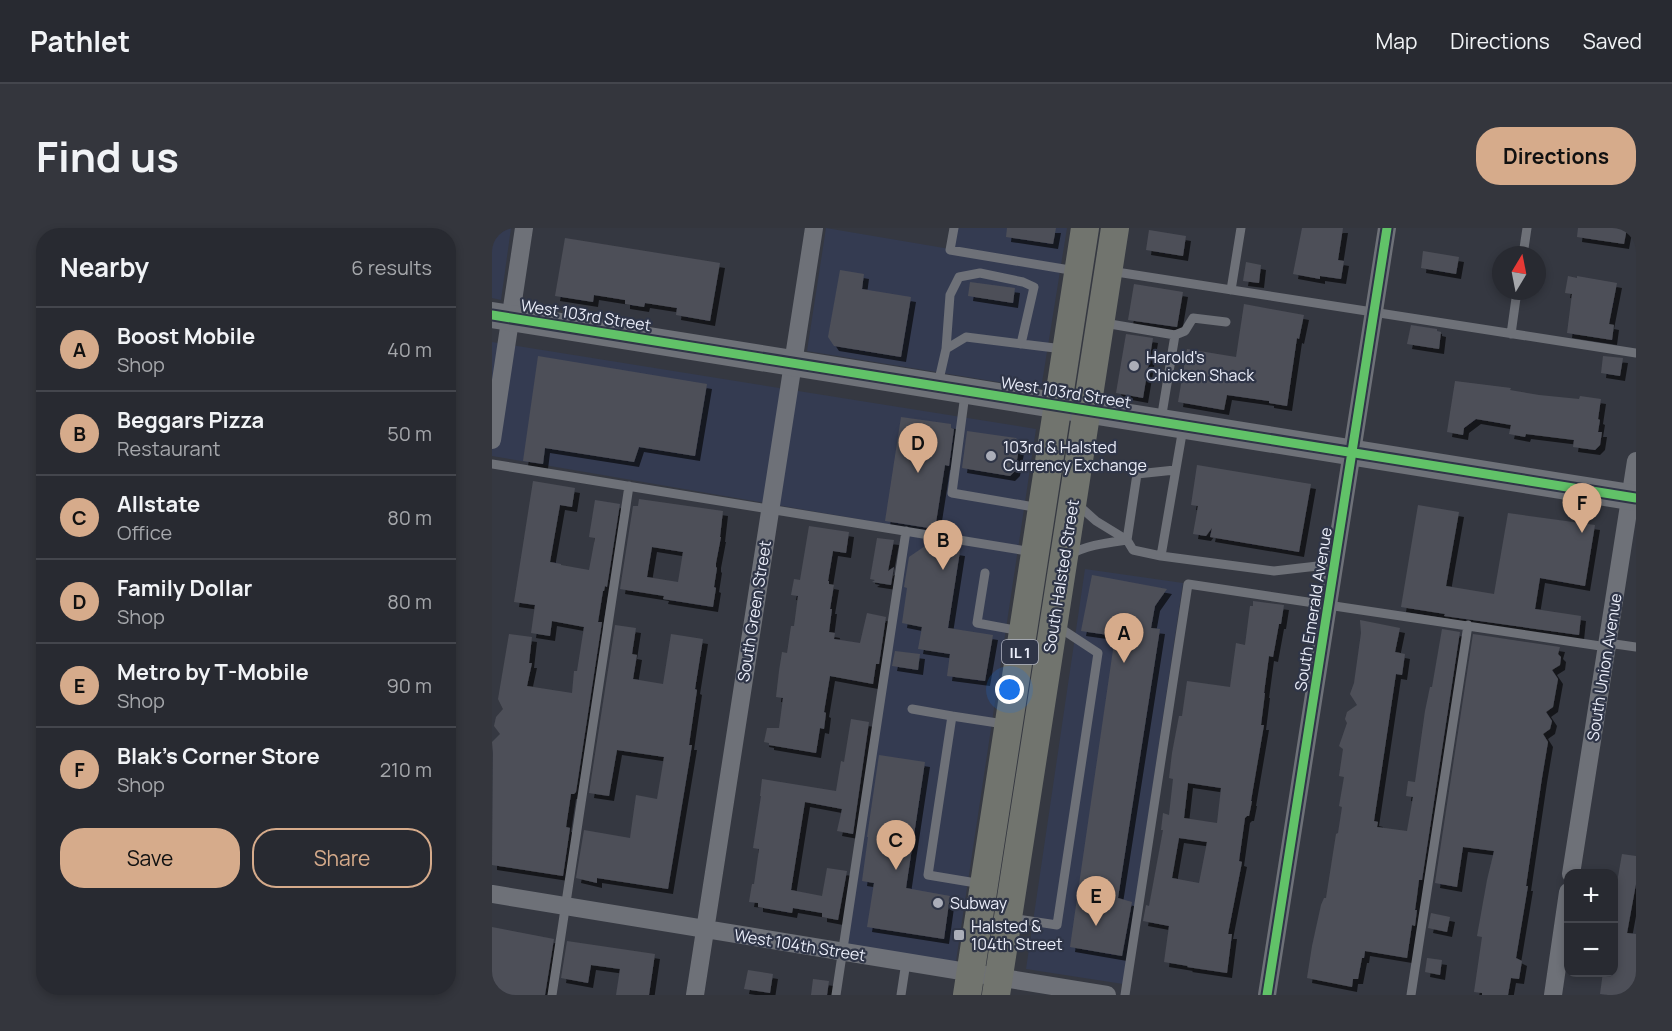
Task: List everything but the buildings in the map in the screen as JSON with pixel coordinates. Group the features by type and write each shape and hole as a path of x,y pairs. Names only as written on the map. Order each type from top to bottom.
{"main road":[{"name":"South Halsted Street","path":"969,984 1085,228"},
{"name":"South Halsted Street","path":"998,986 1114,228"},
{"name":"West 103rd Street","path":"501,317 1633,498"}],"street":[{"path":"492,440 501,317 524,228"},
{"name":"South Green Street","path":"695,995 814,228"},
{"name":"South Emerald Avenue","path":"1267,995 1387,228"},
{"name":"South Union Avenue","path":"1572,869 1633,498 1636,461"},
{"name":"West 104th Street","path":"492,894 906,962 969,984 1107,995"},
{"path":"1552,995 1564,922"}],"lane":[{"path":"954,228 950,250 1078,271"},
{"path":"1231,290 1241,228"},
{"path":"1524,246 1527,228"},
{"path":"1108,270 1636,353"},
{"path":"937,386 946,349 950,295 959,277 980,273 1023,282 1034,287 1021,344"},
{"path":"1511,334 1516,300"},
{"path":"1100,322 1175,335 1185,331 1193,318 1226,322"},
{"path":"1161,556 1175,470 1172,424 1175,335"},
{"path":"946,349 966,337 1066,350"},
{"path":"965,391 951,493 1042,508"},
{"path":"492,464 1035,552"},
{"path":"1127,540 1137,474 1175,470"},
{"path":"552,995 629,486"},
{"path":"1073,500 1096,521 1127,540 1133,550 1161,556 1274,571 1335,564"},
{"path":"836,995 906,531"},
{"path":"1064,558 1092,545 1127,540"},
{"path":"985,573 977,623 1023,632"},
{"path":"1125,995 1188,584 1607,645 1636,647"},
{"path":"1008,917 1057,925 1059,913 1098,653 1054,624"},
{"path":"1411,995 1468,625"},
{"path":"912,709 1009,725"},
{"path":"952,716 928,875 984,885"},
{"path":"901,995 906,962"}],"shaded area":[{"path":"492,228 511,228 501,300 492,298"},
{"path":"826,228 950,249 954,228 1067,228 1041,389 807,351"},
{"path":"492,342 1036,429 955,968 846,950 910,528 492,456"},
{"path":"1085,569 1183,583 1123,984 1026,969"}],"cycle path":[{"path":"1267,995 1387,228"},
{"path":"492,315 1636,498"}],"place":[{"name":"Harold's Chicken Shack","path":"1134,366"},
{"name":"103rd & Halsted Currency Exchange","path":"991,456"},
{"name":"Family Dollar","path":"918,473"},
{"name":"Blak's Corner Store","path":"1582,533"},
{"name":"Beggars Pizza","path":"943,570"},
{"name":"Boost Mobile","path":"1124,663"},
{"name":"Allstate","path":"896,870"},
{"name":"Subway","path":"938,903"},
{"name":"Metro by T-Mobile","path":"1096,926"},
{"name":"Halsted & 104th Street","path":"959,935"}]}
